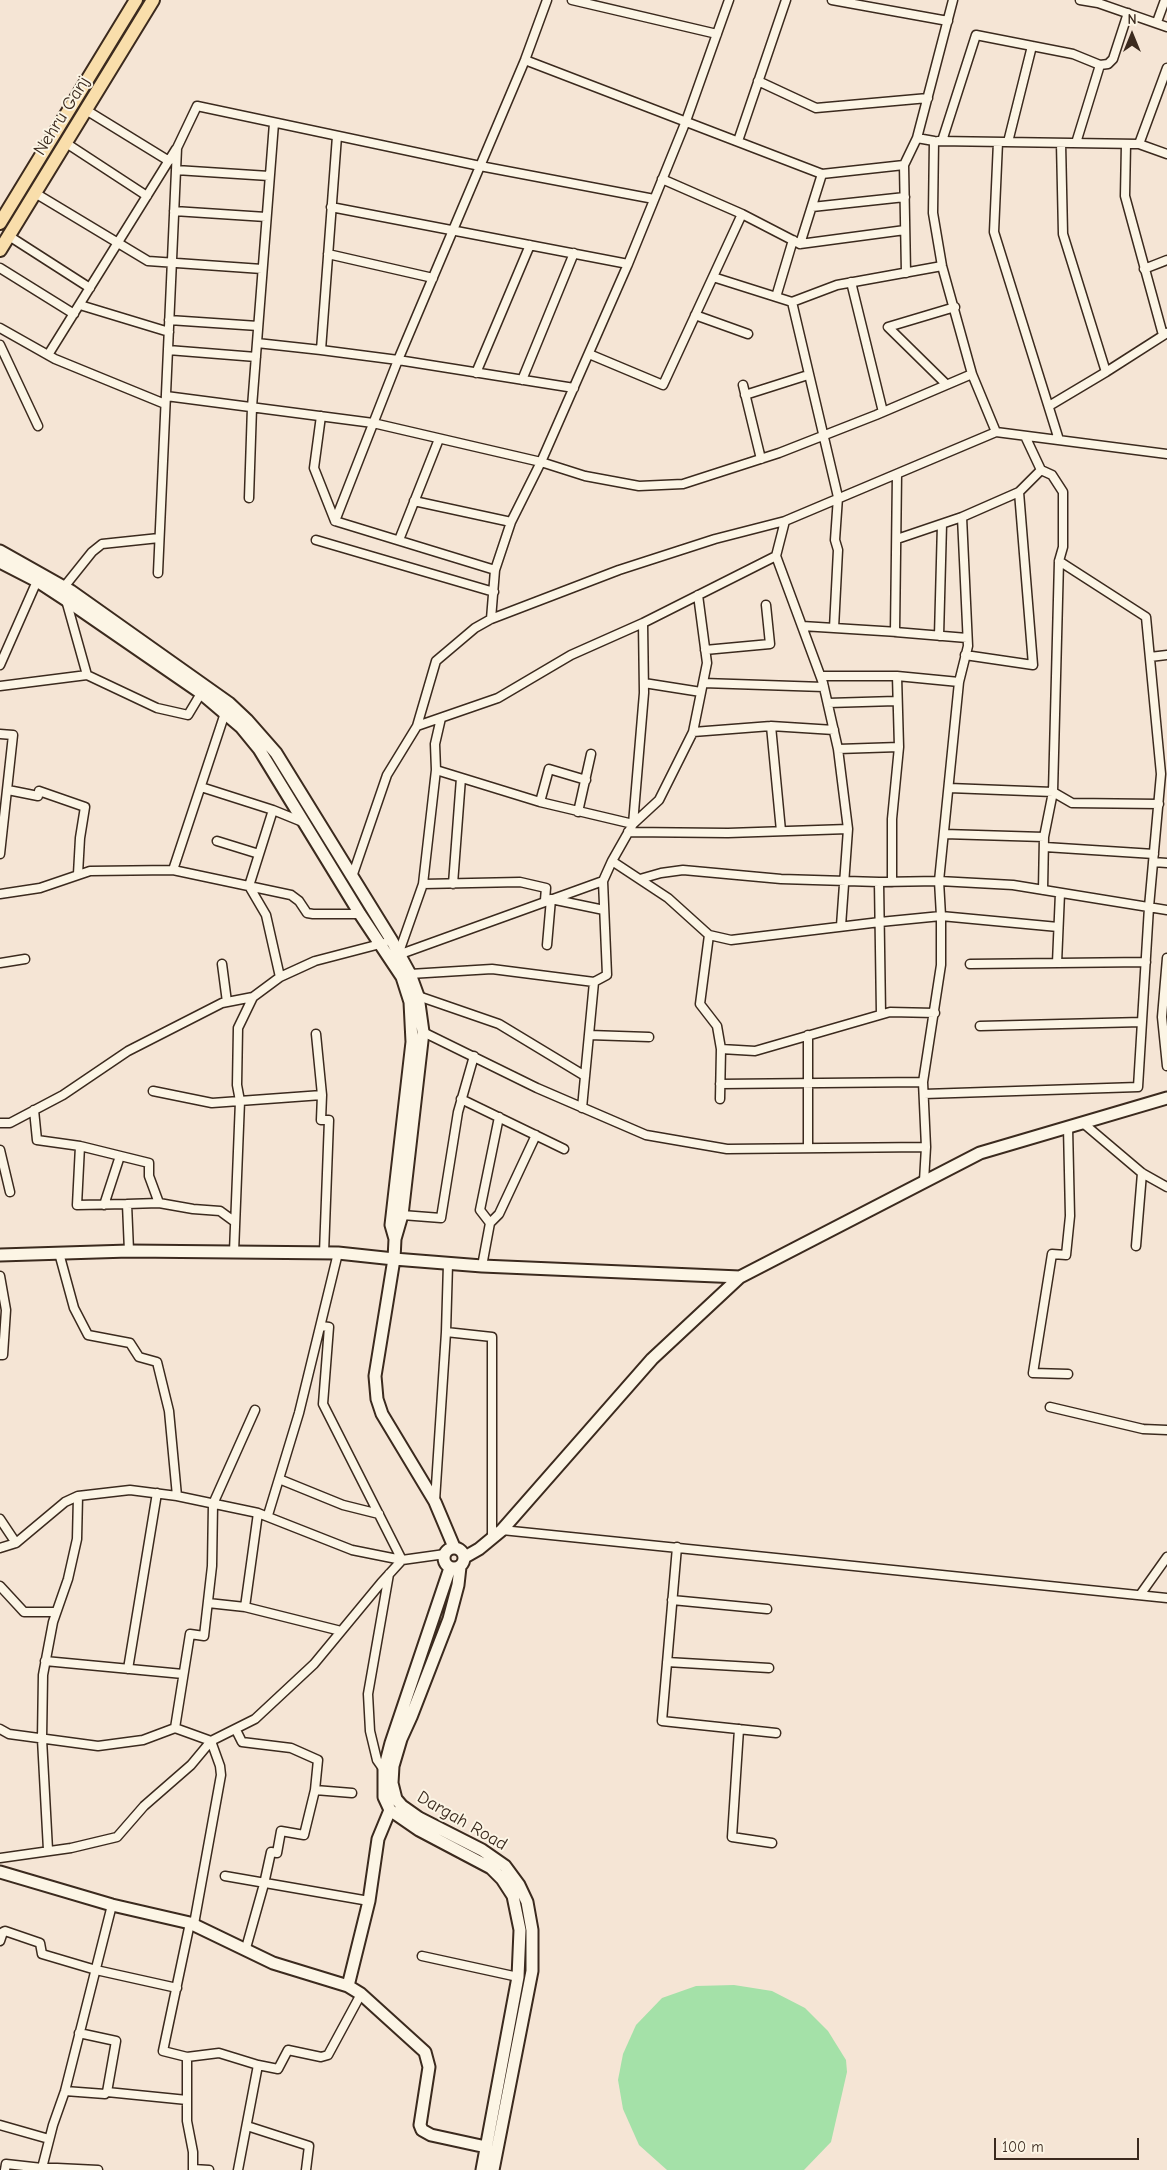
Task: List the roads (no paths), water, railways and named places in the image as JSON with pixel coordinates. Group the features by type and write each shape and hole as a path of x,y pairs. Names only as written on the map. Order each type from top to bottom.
{"main road":[{"name":"Nehru Ganj","path":"0,223 136,0"},
{"name":"Nehru Ganj","path":"0,250 153,0"},
{"path":"0,551 64,587 202,690 260,749 360,914 402,977 408,993 412,1042 391,1225 395,1239"},
{"path":"0,562 37,581 202,690 229,703 248,720 276,753 392,941 410,974 418,996 423,1032 402,1215 395,1239 394,1259 375,1376 377,1399 382,1414 435,1502 449,1551 444,1559 458,1564"},
{"path":"458,1564 502,1530 652,1359 740,1277 980,1153 1167,1098"},
{"path":"0,1255 129,1251 338,1253 448,1264 740,1277"},
{"path":"449,1551 463,1552 458,1564"},
{"name":"Dargah Road","path":"458,1564 391,1743 384,1770 384,1797 390,1810 419,1830 491,1868 502,1879 513,1896 520,1930 518,1977 482,2170"},
{"name":"Dargah Road","path":"458,1564 458,1585 449,1619 401,1739 393,1766 392,1784 396,1799 402,1806 419,1818 482,1850 505,1866 519,1885 527,1902 532,1930 532,1971 493,2170"},
{"path":"348,1986 369,1901 378,1839 390,1810"},
{"path":"0,1872 112,1905 192,1923 273,1963 348,1986 360,1994 425,2052 428,2059 428,2077 420,2125 422,2130 431,2135 486,2147"}],"street":[{"path":"335,521 372,423 525,60 547,0"},
{"path":"572,0 717,34"},
{"path":"491,619 495,570 511,522 541,462 628,264 686,121 728,0"},
{"path":"738,141 786,0"},
{"path":"832,0 948,21"},
{"path":"906,273 904,165 917,138 953,0"},
{"path":"1080,0 1099,2 1167,27"},
{"path":"1157,22 1165,0"},
{"path":"942,141 976,35 1073,54 1100,65 1108,64 1113,59 1128,13"},
{"path":"1008,142 1032,46"},
{"path":"525,60 822,174 904,165"},
{"path":"1076,143 1100,65"},
{"path":"1139,144 1165,81 1167,68"},
{"path":"758,81 816,108 928,98"},
{"path":"48,356 177,148 197,106 480,166 654,199"},
{"path":"86,110 169,161"},
{"path":"250,498 252,407 274,123"},
{"path":"321,350 336,136"},
{"path":"917,138 934,141 1139,144 1167,154"},
{"path":"934,141 933,213 942,266 955,307 972,374 996,432"},
{"path":"998,142 994,232 1059,440"},
{"path":"66,143 147,196"},
{"path":"1061,143 1063,234 1106,372"},
{"path":"1049,406 1165,334 1144,269 1125,196 1126,144"},
{"path":"158,573 177,148"},
{"path":"176,170 270,176"},
{"path":"776,297 812,207 822,174"},
{"path":"662,180 742,214 797,242 905,230"},
{"path":"35,193 148,261 262,269"},
{"path":"812,207 905,197"},
{"path":"331,207 628,264"},
{"path":"174,211 266,217"},
{"path":"589,354 664,385 742,214"},
{"path":"9,236 90,288"},
{"path":"476,373 530,245"},
{"path":"522,380 574,253"},
{"path":"328,254 433,278"},
{"path":"1144,269 1167,260"},
{"path":"713,277 792,302 837,284 942,266"},
{"path":"0,268 74,314"},
{"path":"850,282 882,412"},
{"path":"792,302 838,497 835,540 838,550 834,628"},
{"path":"80,304 169,332"},
{"path":"946,384 888,327 955,307"},
{"path":"695,315 748,334"},
{"path":"169,320 258,326"},
{"path":"0,328 48,356 166,400 252,407 372,423 541,462 585,476 639,486 683,484 760,459 882,412 972,374"},
{"path":"257,344 398,360 574,388"},
{"path":"0,345 38,426"},
{"path":"168,350 256,357"},
{"path":"745,396 808,375"},
{"path":"742,385 760,459"},
{"path":"321,416 314,468 335,521"},
{"path":"352,877 387,775 417,726 436,661 475,628 491,619 619,570 716,539 784,521 996,432 1167,454"},
{"path":"1025,436 1041,470 1052,475 1063,492 1063,547 1059,561 1053,792 1044,838 1043,890"},
{"path":"399,540 439,439"},
{"path":"897,540 962,517 1019,492 1041,470"},
{"path":"897,474 895,632 898,632"},
{"path":"965,655 1033,665 1019,492"},
{"path":"414,501 511,522"},
{"path":"924,1182 926,1147 923,1082 941,965 939,881 959,682 967,638 962,517"},
{"path":"335,521 495,570"},
{"path":"784,521 776,556 821,676 838,749 848,830 842,926"},
{"path":"939,636 942,524"},
{"path":"64,587 92,552 102,544 159,538"},
{"path":"316,540 494,592"},
{"path":"417,726 498,698 571,655 643,623 776,556"},
{"path":"924,1094 1138,1087 1153,858 1164,774 1146,617 1059,561"},
{"path":"1,661 37,581"},
{"path":"410,974 492,969 594,982 607,975 603,881 612,860 633,824 659,800 694,732 707,663 698,595"},
{"path":"66,600 87,675"},
{"path":"705,650 770,644 766,605"},
{"path":"633,824 644,683 643,623"},
{"path":"802,626 967,638"},
{"path":"1150,657 1167,655"},
{"path":"0,686 87,675 157,708 188,715 202,690"},
{"path":"821,676 897,676 959,682"},
{"path":"892,882 892,819 898,746 897,676"},
{"path":"644,683 701,692"},
{"path":"703,683 824,687"},
{"path":"828,704 896,701"},
{"path":"174,870 226,713"},
{"path":"398,955 423,884 436,770 435,744 441,718"},
{"path":"694,732 772,726 834,730"},
{"path":"772,726 780,831"},
{"path":"0,734 13,736 0,854"},
{"path":"838,749 898,746"},
{"path":"578,812 591,754"},
{"path":"540,802 549,769 586,780"},
{"path":"436,770 540,802 633,824"},
{"path":"453,884 461,778"},
{"path":"201,787 272,810 304,823"},
{"path":"949,788 1053,792 1072,803 1159,804"},
{"path":"8,790 38,796 39,791 85,807 80,838 78,874"},
{"path":"272,810 249,886 266,915 280,977"},
{"path":"628,832 848,830"},
{"path":"944,834 1044,838"},
{"path":"217,841 259,854"},
{"path":"1045,847 1153,858 1167,863"},
{"path":"612,860 668,898 710,935 731,940 941,916 1058,927"},
{"path":"0,894 40,888 90,871 174,870 296,897 307,913 360,914"},
{"path":"640,879 661,873 684,870 782,879 879,882 939,881 1013,885 1167,910"},
{"path":"398,955 548,899 603,881"},
{"path":"423,884 520,882 546,888 548,899 547,945"},
{"path":"879,882 881,1014"},
{"path":"1057,963 1060,893"},
{"path":"548,899 604,910"},
{"path":"710,935 700,1004 717,1026 721,1049 720,1098"},
{"path":"0,1123 10,1123 63,1095 128,1051 226,1002 252,997 280,977 315,962 392,941"},
{"path":"1167,958 1162,1016 1167,1066"},
{"path":"0,963 25,959"},
{"path":"970,964 1146,962"},
{"path":"222,964 226,1002"},
{"path":"582,1108 594,982"},
{"path":"418,996 499,1024 585,1076"},
{"path":"234,1252 240,1101 238,1085 238,1028 252,997"},
{"path":"721,1049 754,1051 890,1012 935,1013"},
{"path":"980,1026 1142,1022"},
{"path":"423,1032 537,1088 646,1135 726,1149 926,1147"},
{"path":"316,1034 322,1096 321,1120 329,1120 324,1253"},
{"path":"589,1035 649,1037"},
{"path":"808,1035 808,1148"},
{"path":"402,1215 441,1218 458,1112 474,1056"},
{"path":"720,1084 923,1082"},
{"path":"153,1091 200,1102 322,1096"},
{"path":"461,1099 564,1149"},
{"path":"34,1110 37,1140 80,1146 149,1163 149,1176 159,1203"},
{"path":"490,1223 480,1210 499,1117"},
{"path":"1083,1122 1142,1173 1167,1187"},
{"path":"1068,1127 1070,1216 1066,1254 1052,1254 1033,1373 1068,1374"},
{"path":"482,1266 490,1223 499,1214 536,1135"},
{"path":"80,1146 77,1205 159,1203 193,1209 220,1211 236,1222"},
{"path":"0,1150 10,1192"},
{"path":"104,1205 120,1156"},
{"path":"1136,1246 1142,1173"},
{"path":"127,1204 129,1251"},
{"path":"59,1253 74,1308 88,1335 130,1343 139,1357 157,1362 170,1411 177,1496"},
{"path":"268,1515 299,1413 338,1253"},
{"path":"435,1502 446,1332 448,1264"},
{"path":"0,1276 6,1310 3,1355 0,1355"},
{"path":"320,1326 330,1327 323,1404 402,1560"},
{"path":"446,1332 492,1337 492,1539"},
{"path":"1050,1407 1143,1429 1167,1430"},
{"path":"175,1728 190,1634 204,1636 212,1566 212,1504 255,1410"},
{"path":"279,1479 343,1505 379,1514"},
{"path":"0,1548 16,1543 65,1502 78,1496 130,1490 177,1496 268,1515 352,1550 402,1560 449,1551"},
{"path":"128,1669 157,1494"},
{"path":"48,1850 42,1739 43,1675 56,1612 68,1579 77,1539 78,1496"},
{"path":"245,1607 258,1513"},
{"path":"0,1519 16,1543"},
{"path":"502,1530 1167,1598"},
{"path":"677,1547 662,1721 776,1733"},
{"path":"1140,1595 1167,1557"},
{"path":"0,1858 71,1848 117,1838 144,1806 192,1765 211,1741 256,1719 314,1664 402,1560"},
{"path":"384,1770 377,1760 370,1731 368,1694 389,1574"},
{"path":"0,1586 24,1612 56,1612"},
{"path":"672,1600 767,1609"},
{"path":"208,1603 245,1607 341,1632"},
{"path":"45,1662 183,1674"},
{"path":"667,1662 770,1668"},
{"path":"0,1729 9,1734 105,1746 143,1740 175,1728 211,1741"},
{"path":"739,1729 732,1837 772,1843"},
{"path":"236,1730 242,1742 291,1748 318,1760 314,1790 304,1835 282,1831 276,1853 271,1852 246,1948"},
{"path":"211,1741 220,1766 221,1775 192,1923 163,2051 187,2057 219,2053 278,2069 288,2050 321,2056 328,2055 360,1994"},
{"path":"314,1790 352,1793"},
{"path":"225,1876 369,1901"},
{"path":"42,2168 49,2138 65,2091 112,1905"},
{"path":"0,1941 5,1931 40,1943 42,1954 96,1970 178,1988"},
{"path":"422,1956 518,1977"},
{"path":"79,2032 116,2041 107,2092"},
{"path":"187,2057 187,2121 193,2152 193,2170 209,2170"},
{"path":"238,2170 258,2064"},
{"path":"65,2091 105,2094 107,2092 187,2100"},
{"path":"0,2125 49,2138"},
{"path":"247,2126 309,2146 306,2170"},
{"path":"4,2166 98,2170"}]}
